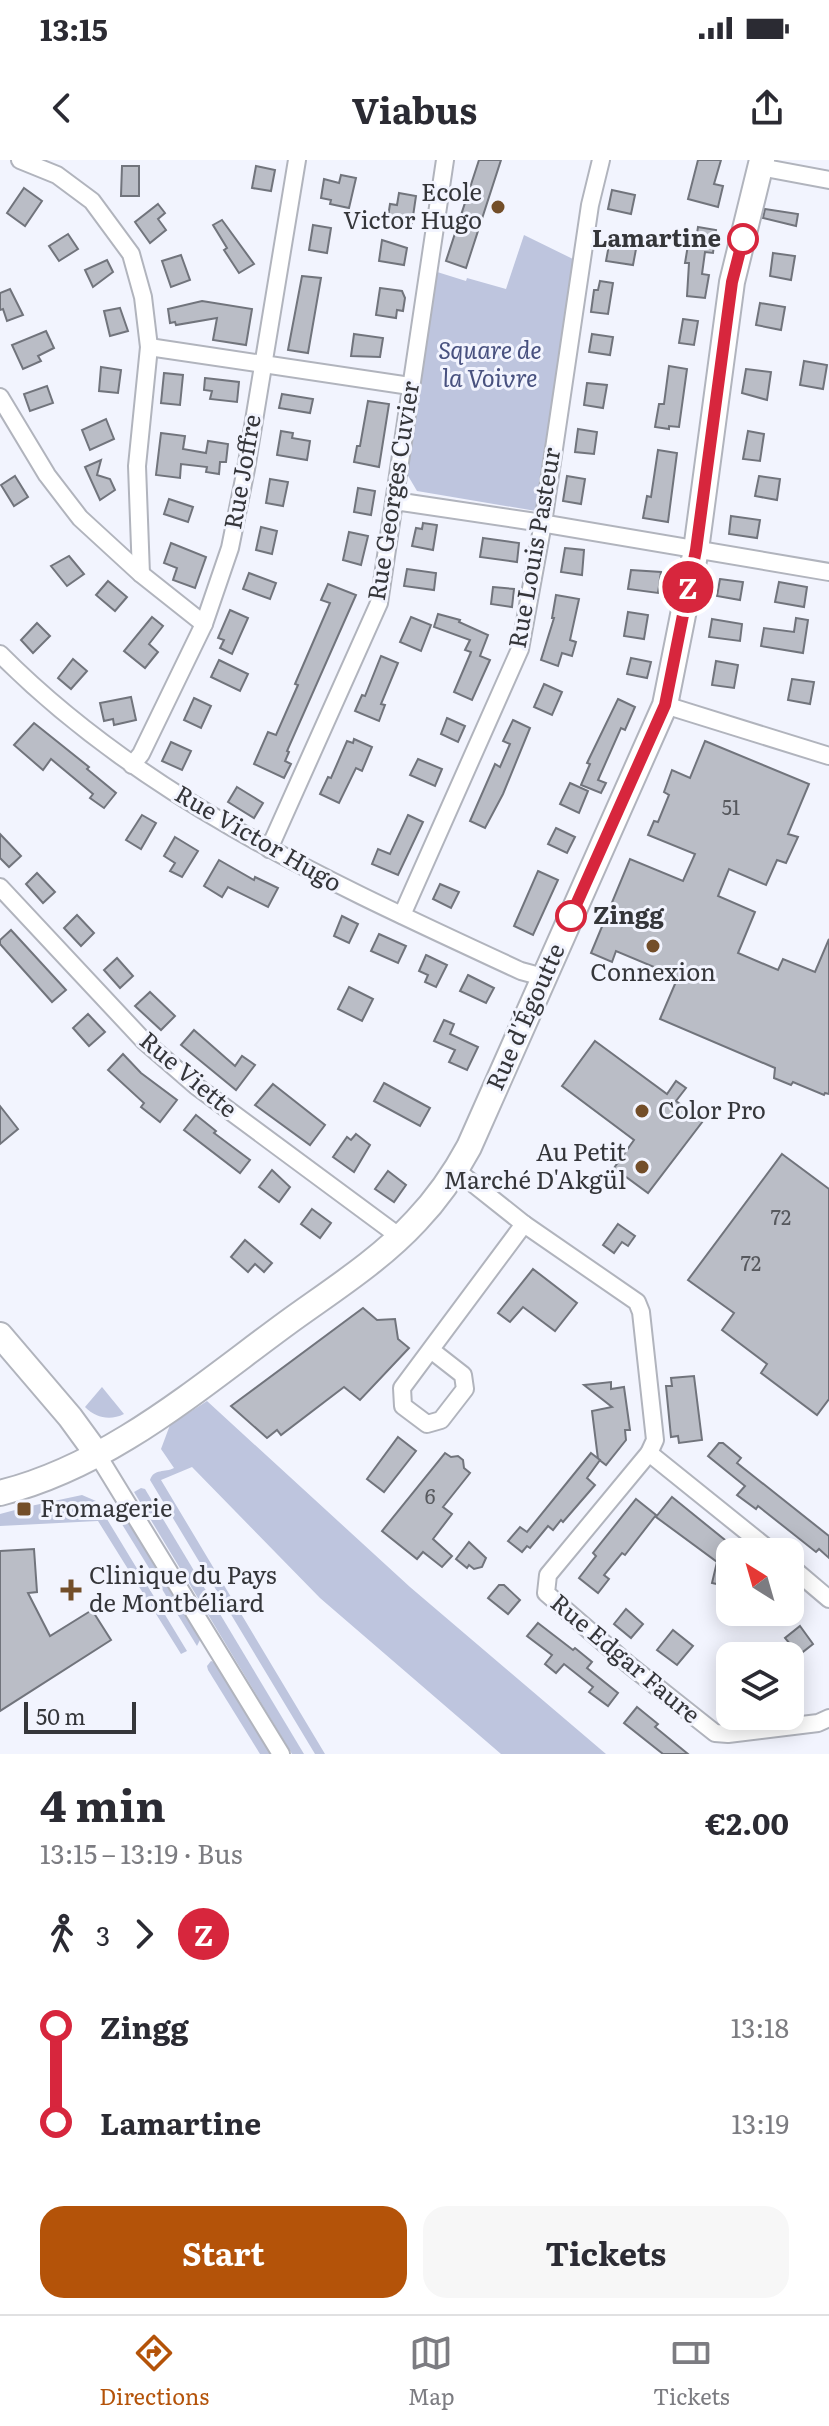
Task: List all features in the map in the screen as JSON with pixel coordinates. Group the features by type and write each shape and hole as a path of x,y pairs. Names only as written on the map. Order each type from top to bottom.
{"main road":[{"name":"Rue d'Égoutte","path":"0,1493 65,1471 197,1391 400,1237 416,1222 456,1170 469,1147 665,705 696,550 732,282 761,164"},
{"path":"0,1335 70,1417 97,1454"}],"street":[{"path":"20,160 57,175 92,201 131,254 143,297 149,347 137,466 141,574"},
{"name":"Rue Joffre","path":"132,765 141,754 204,624 230,548 297,160"},
{"name":"Rue Georges Cuvier","path":"269,849 379,603 445,160"},
{"name":"Rue Louis Pasteur","path":"402,915 520,649 543,523 590,205 601,160"},
{"path":"761,164 829,180"},
{"path":"149,347 410,386"},
{"path":"0,397 47,475 80,518 141,574 204,624"},
{"path":"395,501 829,572"},
{"name":"Rue Victor Hugo","path":"2,660 39,693 132,765 209,815 269,849 402,915 531,975 543,977"},
{"path":"665,705 829,756"},
{"name":"Rue Viette","path":"0,887 144,1041 196,1086 400,1237"},
{"path":"456,1170 524,1224 637,1302 641,1312 655,1440 649,1453 755,1538"},
{"path":"431,1350 463,1375 465,1389 441,1420 427,1424 403,1406 402,1388 524,1224"},
{"name":"Rue Edgar Faure","path":"649,1453 548,1575 545,1585 550,1599 715,1733 818,1723 829,1718"},
{"path":"97,1454 281,1754"},
{"path":"804,1578 829,1599"}],"green space":[{"name":"Square de la Voivre","path":"524,235 575,260 536,511 417,491 407,474 434,271 506,289"},
{"path":"102,1387 124,1414 103,1417 85,1407"},
{"path":"207,1401 410,1587 606,1754 501,1754 320,1598 192,1467 161,1480 325,1754 315,1754 150,1480 157,1472 174,1468 161,1449 170,1425"},
{"path":"145,1489 304,1754 292,1754 134,1492"},
{"path":"82,1495 96,1501 187,1651 181,1654 98,1521 0,1526 0,1514 15,1510 16,1514 27,1511 26,1507"},
{"path":"119,1501 201,1638 197,1646 112,1508"},
{"path":"211,1661 217,1663 272,1754 260,1754 208,1670"}],"building":[{"path":"479,160 501,160 466,268 446,261"},
{"path":"698,160 721,160 714,184 723,186 718,207 688,199"},
{"path":"122,166 139,166 139,196 121,196"},
{"path":"256,166 275,170 271,191 252,188"},
{"path":"341,175 356,178 349,208 330,204 331,200 321,198 324,179 339,183"},
{"path":"24,188 42,201 25,226 7,213"},
{"path":"612,190 635,195 631,214 608,209"},
{"path":"399,193 416,196 412,223 388,217 390,204 397,205"},
{"path":"158,204 165,213 158,219 166,230 150,243 135,222"},
{"path":"765,209 798,214 796,226 763,218"},
{"path":"222,220 254,264 239,273 213,225"},
{"path":"313,225 331,228 327,253 309,250"},
{"path":"698,227 716,230 713,253 705,252 702,274 709,275 705,298 687,296 689,263 685,263 689,239 696,240"},
{"path":"68,234 78,249 59,261 49,246"},
{"path":"382,240 407,248 404,265 379,261"},
{"path":"609,245 636,249 633,265 606,261"},
{"path":"773,253 795,256 791,280 770,276"},
{"path":"181,255 190,280 171,287 162,261"},
{"path":"107,260 113,272 93,287 85,270"},
{"path":"302,276 321,278 308,353 288,350"},
{"path":"600,281 613,283 608,314 591,312 594,290 598,290"},
{"path":"380,288 402,291 405,298 403,311 397,310 396,318 376,315"},
{"path":"10,289 23,315 7,321 3,309 0,310 0,293"},
{"path":"202,301 252,309 246,345 213,340 217,318 176,325 175,322 170,323 168,309"},
{"path":"760,303 785,307 781,330 756,325"},
{"path":"120,308 128,331 110,336 104,311"},
{"path":"683,319 698,321 694,345 679,343"},
{"path":"46,331 54,348 38,356 41,361 23,369 12,345"},
{"path":"354,334 383,338 380,357 351,356"},
{"path":"592,334 613,337 610,355 589,352"},
{"path":"804,361 827,365 823,389 800,385"},
{"path":"669,366 687,369 679,427 669,426 669,429 655,427 659,404 664,404"},
{"path":"101,367 121,370 118,393 99,391"},
{"path":"746,369 771,372 767,400 742,393"},
{"path":"164,373 183,375 180,405 161,403"},
{"path":"205,378 239,382 237,402 210,399 212,391 204,390"},
{"path":"587,383 607,385 603,408 584,405"},
{"path":"47,386 53,403 30,411 24,394"},
{"path":"282,394 313,399 310,413 279,408"},
{"path":"368,401 389,404 379,467 354,462"},
{"path":"106,419 114,439 90,450 82,430"},
{"path":"578,429 597,432 594,454 575,452"},
{"path":"281,431 293,433 292,438 310,441 307,460 277,455"},
{"path":"748,431 764,434 760,461 743,459"},
{"path":"161,433 185,436 183,449 206,453 208,441 228,444 226,462 220,462 219,474 206,472 207,467 181,464 180,478 156,475"},
{"path":"658,450 677,453 668,522 643,518 647,496 651,497"},
{"path":"101,460 97,475 110,479 115,490 100,500 85,467"},
{"path":"15,476 28,497 14,506 1,485"},
{"path":"567,476 585,479 581,504 563,501"},
{"path":"759,476 780,479 777,500 755,496"},
{"path":"270,479 288,482 283,506 266,503"},
{"path":"358,488 375,491 371,515 354,512"},
{"path":"169,499 193,507 188,522 164,514"},
{"path":"731,516 760,520 757,538 729,534"},
{"path":"423,523 437,525 433,550 412,546 416,528 422,529"},
{"path":"261,527 277,531 272,554 256,550"},
{"path":"349,532 368,536 361,565 343,560"},
{"path":"483,538 519,543 517,562 480,557"},
{"path":"171,543 206,557 195,588 173,580 177,568 164,563"},
{"path":"565,548 584,550 582,575 561,572"},
{"path":"69,556 84,574 67,586 51,566"},
{"path":"407,569 436,573 434,590 404,586"},
{"path":"631,570 661,572 658,593 628,589"},
{"path":"249,573 276,583 270,599 243,589"},
{"path":"720,579 743,582 740,600 717,596"},
{"path":"108,581 127,597 115,611 96,595"},
{"path":"779,582 807,587 804,607 775,602"},
{"path":"328,584 356,595 287,751 285,761 291,764 284,778 254,764 268,732 276,735 298,685 295,684 330,603 321,600"},
{"path":"493,587 514,589 512,607 491,604"},
{"path":"556,595 579,599 570,640 576,642 572,656 562,653 558,666 541,660 554,618"},
{"path":"230,610 248,618 232,654 220,648 224,640 218,638"},
{"path":"628,612 648,615 644,639 624,636"},
{"path":"438,614 460,620 488,635 480,656 490,660 472,700 454,692 471,652 465,650 470,640 434,627"},
{"path":"152,617 163,626 149,644 158,652 145,668 124,651"},
{"path":"411,617 431,625 421,651 400,642"},
{"path":"796,618 808,620 803,653 761,646 764,628 794,632"},
{"path":"712,619 742,624 740,641 709,637"},
{"path":"37,623 50,636 33,653 21,640"},
{"path":"381,656 398,663 381,704 385,705 379,721 355,711 362,695 365,696"},
{"path":"631,658 651,662 647,678 627,674"},
{"path":"73,659 87,671 71,689 58,678"},
{"path":"219,660 248,674 240,691 211,677"},
{"path":"716,661 738,665 734,688 712,685"},
{"path":"792,679 814,682 810,704 788,700"},
{"path":"544,684 562,692 552,715 534,707"},
{"path":"131,697 136,720 114,725 113,719 104,721 100,703"},
{"path":"194,698 211,706 201,728 184,720"},
{"path":"618,699 635,707 625,730 621,728 598,780 606,783 601,793 581,785 590,764 587,763"},
{"path":"447,718 465,726 458,742 441,734"},
{"path":"513,720 530,728 503,794 485,828 470,821 495,764 500,767 510,744 503,741"},
{"path":"34,723 116,793 104,808 90,798 93,794 51,759 43,770 14,745"},
{"path":"354,739 372,747 362,771 356,768 339,803 320,794 328,777 331,778 347,741 353,743"},
{"path":"705,741 809,784 788,834 798,837 786,863 777,860 766,885 729,869 718,896 755,912 738,953 778,970 783,959 815,972 829,939 829,1094 774,1078 775,1068 660,1019 678,977 616,951 612,962 591,953 630,859 683,881 695,854 648,835 654,821 658,822 669,795 664,792 672,770 690,778"},
{"path":"171,742 191,751 182,770 162,761"},
{"path":"418,759 442,769 435,786 410,775"},
{"path":"570,783 588,791 579,813 560,804"},
{"path":"237,787 263,803 254,818 228,802"},
{"path":"142,815 156,823 141,849 126,840"},
{"path":"408,815 423,822 398,875 372,864 378,849 390,854"},
{"path":"556,828 575,837 567,853 548,844"},
{"path":"0,834 21,856 9,867 0,858"},
{"path":"175,837 198,851 182,877 170,871 175,863 164,856"},
{"path":"219,860 254,880 255,877 278,888 268,907 228,887 222,897 204,886"},
{"path":"538,871 558,880 533,935 514,926"},
{"path":"37,873 55,892 43,903 26,884"},
{"path":"440,884 459,892 451,908 433,899"},
{"path":"77,915 94,933 81,946 64,928"},
{"path":"342,916 358,924 349,943 334,936"},
{"path":"11,930 66,990 52,1002 0,944 0,940"},
{"path":"379,934 406,946 398,963 371,951"},
{"path":"426,955 447,965 436,987 425,982 428,975 419,971"},
{"path":"117,958 133,976 120,988 104,970"},
{"path":"468,975 494,988 486,1003 460,991"},
{"path":"349,987 373,999 362,1021 338,1009"},
{"path":"150,992 175,1016 161,1030 135,1006"},
{"path":"88,1014 105,1032 89,1046 73,1028"},
{"path":"444,1020 454,1024 450,1034 478,1047 467,1070 449,1062 455,1050 434,1041"},
{"path":"194,1030 235,1066 242,1056 255,1065 236,1090 181,1045"},
{"name":"Color Pro","path":"595,1041 667,1094 676,1081 686,1088 676,1101 703,1121 648,1193 614,1168 634,1140 562,1086"},
{"path":"123,1054 141,1073 177,1100 160,1122 141,1107 144,1103 108,1070"},
{"path":"384,1083 430,1108 420,1126 374,1101"},
{"path":"273,1084 325,1125 310,1145 255,1105"},
{"path":"0,1106 18,1129 0,1144"},
{"path":"196,1115 250,1160 240,1173 184,1130"},
{"path":"356,1134 370,1145 354,1172 333,1157 347,1137 351,1140"},
{"path":"782,1154 829,1189 829,1399 817,1415 761,1373 767,1364 722,1330 734,1313 688,1280"},
{"path":"272,1170 290,1187 279,1202 259,1187"},
{"path":"388,1171 406,1185 394,1202 375,1189"},
{"path":"312,1209 331,1223 320,1238 301,1224"},
{"path":"618,1224 635,1236 628,1246 622,1242 614,1253 603,1245"},
{"path":"245,1240 272,1263 264,1272 255,1264 248,1272 231,1257"},
{"path":"533,1269 577,1303 555,1331 523,1307 510,1322 498,1313"},
{"path":"363,1308 377,1320 395,1319 398,1339 409,1348 360,1400 344,1387 281,1435 277,1430 267,1438 231,1406"},
{"path":"694,1376 702,1440 679,1443 678,1436 671,1437 666,1386 672,1386 671,1378"},
{"path":"611,1382 611,1389 624,1387 630,1430 625,1430 626,1440 606,1465 598,1459 592,1411 612,1407 584,1385"},
{"path":"398,1437 416,1451 384,1492 367,1479"},
{"path":"719,1443 723,1443 741,1458 737,1463 829,1536 829,1558 819,1549 816,1552 804,1542 804,1538 798,1538 758,1506 756,1509 737,1495 745,1486 708,1456"},
{"path":"445,1453 463,1460 464,1468 470,1473 443,1507 452,1514 433,1539 452,1556 442,1567 423,1552 417,1559 382,1531"},
{"path":"591,1453 600,1460 587,1478 595,1485 563,1522 561,1520 553,1530 548,1526 530,1548 527,1546 522,1552 508,1541 520,1527 527,1532"},
{"path":"672,1497 723,1538 716,1538 716,1561 656,1517"},
{"path":"636,1499 656,1515 625,1555 622,1553 604,1575 609,1579 598,1593 579,1578 596,1556 593,1553"},
{"path":"469,1542 486,1558 482,1567 474,1569 469,1565 467,1568 456,1559"},
{"path":"34,1549 37,1592 28,1593 50,1636 92,1610 111,1640 0,1711 0,1551"},
{"path":"499,1585 504,1585 520,1600 508,1614 488,1598"},
{"path":"626,1609 643,1624 631,1638 614,1624"},
{"path":"538,1623 592,1662 587,1668 618,1693 608,1706 589,1692 593,1687 564,1664 556,1673 545,1664 552,1655 527,1636"},
{"path":"800,1626 813,1644 804,1651 804,1642 788,1642 785,1638"},
{"path":"673,1630 693,1646 677,1665 657,1650"},
{"path":"637,1707 658,1724 655,1727 688,1754 663,1754 624,1723"}],"bus line":[{"name":"Z","path":"571,916 665,705 696,550 732,282 743,239"}],"place":[{"name":"Ecole Victor Hugo","path":"498,207"},
{"name":"Lamartine","path":"743,239"},
{"name":"Zingg","path":"571,916"},
{"name":"Connexion","path":"653,946"},
{"name":"Color Pro","path":"642,1111"},
{"name":"Au Petit Marché D'Akgül","path":"642,1167"},
{"name":"Fromagerie","path":"24,1509"},
{"name":"Clinique du Pays de Montbéliard","path":"71,1590"}]}
